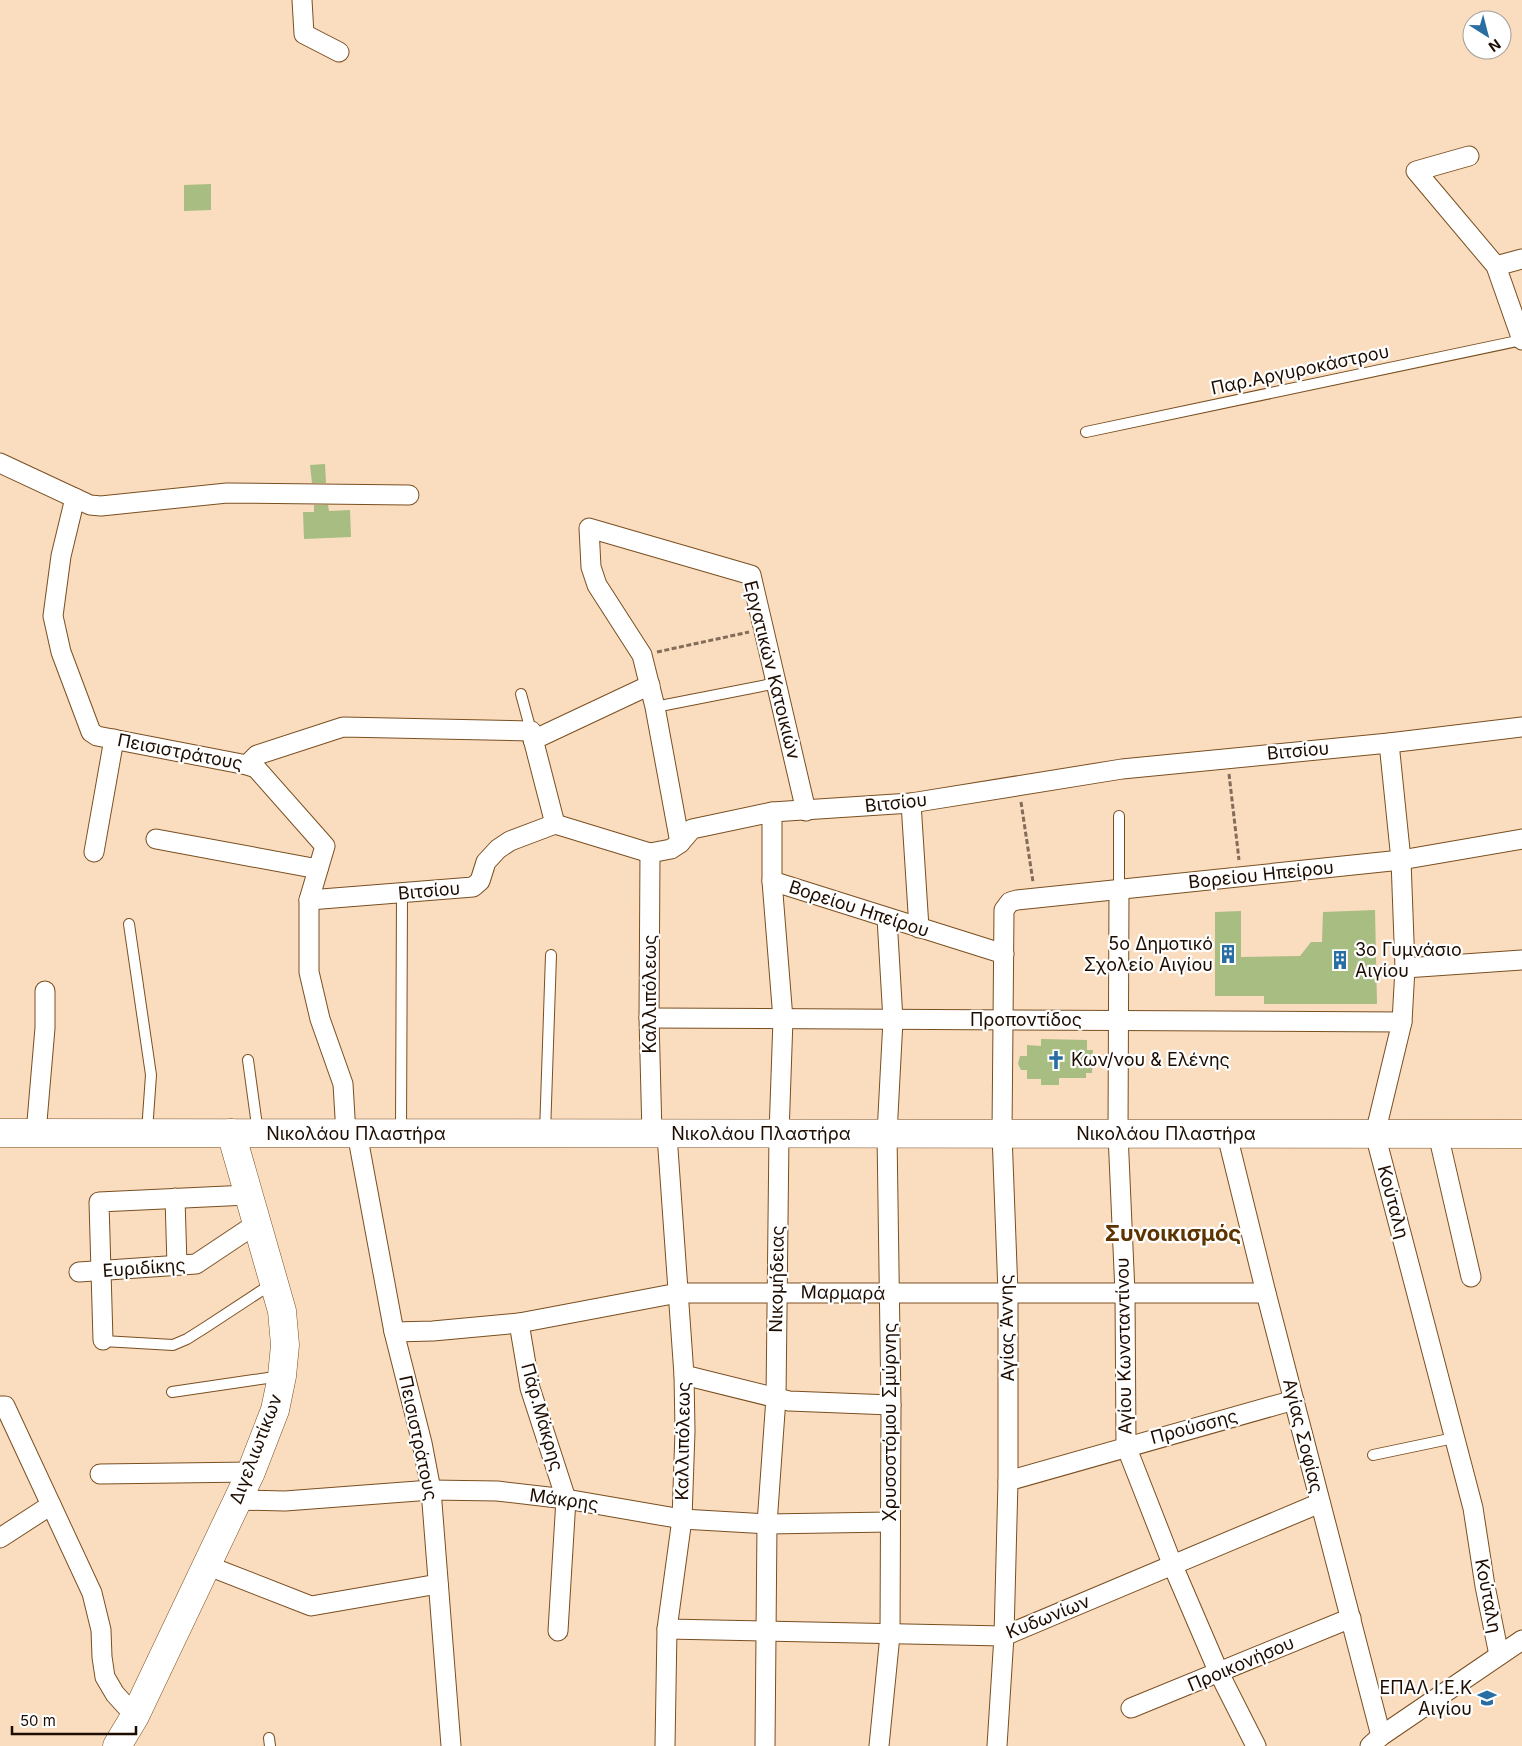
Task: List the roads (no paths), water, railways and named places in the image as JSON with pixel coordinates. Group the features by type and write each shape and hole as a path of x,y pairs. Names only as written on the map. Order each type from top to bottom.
{"main road":[{"name":"Νικολάου Πλαστήρα","path":"0,1133 659,1135 1522,1134"},
{"name":"Διγελιωτίκων","path":"126,1736 250,1472 274,1410 282,1376 285,1358 285,1330 282,1311 231,1134"}],"street":[{"path":"302,0 304,34 339,52"},
{"path":"1469,156 1416,171 1496,266 1522,340"},
{"path":"1496,266 1522,259"},
{"path":"0,464 90,505 101,506 227,493 408,495"},
{"name":"Πεισιστράτους","path":"75,498 60,556 53,616 61,652 91,732 97,736 114,740 256,768 325,846 309,900 310,972 320,1019 343,1084 394,1332 422,1443 431,1490 451,1746"},
{"name":"Εργατικών Κατοικιών","path":"650,685 642,655 597,585 590,567 589,528 751,574 806,811"},
{"path":"247,765 257,755 343,727 532,735 650,685 680,843"},
{"name":"Βιτσίου","path":"650,853 671,849 680,843 692,829 772,812 911,802 1122,768 1389,743 1522,727"},
{"path":"532,735 555,824 650,853"},
{"path":"94,852 114,740"},
{"name":"Κούταλη","path":"1389,743 1402,860 1406,968 1402,1022 1375,1134 1472,1508 1499,1656"},
{"path":"911,802 919,928"},
{"name":"Νικομήδειας","path":"765,1746 767,1524 776,1398 779,1134 783,1020 772,881 772,812"},
{"name":"Βιτσίου","path":"309,900 473,887 480,881 486,862 498,849 518,838 555,824"},
{"path":"156,839 318,869"},
{"name":"Βορείου Ηπείρου","path":"1004,910 1010,902 1036,898 1402,860 1522,839"},
{"name":"Καλλιπόλεως","path":"650,853 649,1018 659,1135 678,1293 684,1375 685,1431 682,1519 667,1629 665,1746"},
{"name":"Βορείου Ηπείρου","path":"772,881 1004,954"},
{"name":"Αγίου Κωνσταντίνου","path":"1119,890 1118,1134 1125,1293 1126,1446 1219,1673 1256,1746"},
{"name":"Αγίας Άννης","path":"997,1746 1004,1636 1008,1481 1008,1293 1002,1134 1004,910"},
{"name":"Χρυσοστόμου Σμύρνης","path":"879,1746 890,1635 891,1405 887,1134 893,1020 887,918"},
{"path":"1406,968 1522,960"},
{"path":"36,1133 45,1028 45,991"},
{"name":"Προποντίδος","path":"649,1018 1402,1022"},
{"path":"1438,1134 1472,1277"},
{"name":"Αγίας Σοφίας","path":"1227,1135 1266,1293 1351,1618 1375,1741"},
{"path":"103,1340 99,1202 248,1195"},
{"path":"175,1198 177,1265"},
{"name":"Ευριδίκης","path":"79,1272 196,1264 256,1224"},
{"name":"Μαρμαρά","path":"394,1332 433,1331 519,1323 678,1293 1266,1293"},
{"name":"Πάρ.Μάκρης","path":"519,1323 530,1388 566,1499 558,1631"},
{"path":"684,1375 803,1403 891,1405"},
{"name":"Προύσσης","path":"1008,1481 1126,1446 1294,1400"},
{"path":"0,1406 5,1406 92,1593 100,1630 105,1676 115,1694 126,1736"},
{"path":"100,1474 250,1472"},
{"name":"Μάκρης","path":"237,1500 285,1501 431,1490 498,1491 566,1499 682,1519 767,1524 890,1522"},
{"name":"Κυδωνίων","path":"667,1629 1004,1636 1320,1503"},
{"path":"0,1538 51,1505"},
{"path":"206,1564 312,1606 438,1584"},
{"name":"Προικονήσου","path":"1131,1708 1351,1618"},
{"path":"1375,1741 1522,1640"}],"lane":[{"name":"Παρ.Αργυροκάστρου","path":"1086,432 1522,340"},
{"path":"655,707 777,683"},
{"path":"521,694 532,735"},
{"path":"1119,816 1119,890"},
{"path":"401,1134 402,894"},
{"path":"129,924 151,1075 147,1133"},
{"path":"545,1134 551,955"},
{"path":"248,1060 259,1134"},
{"path":"103,1340 173,1346 187,1339 273,1283"},
{"path":"172,1392 282,1376"},
{"path":"1373,1455 1454,1438"}],"place":[{"name":"5ο Δημοτικό Σχολείο Αιγίου","path":"1228,954"},
{"name":"3ο Γυμνάσιο Αιγίου","path":"1340,960"},
{"name":"Κων/νου & Ελένης","path":"1056,1060"},
{"name":"ΕΠΑΛ Ι.Ε.Κ Αιγίου","path":"1487,1698"}],"district":[{"name":"Συνοικισμός","path":"1173,1233"}]}
